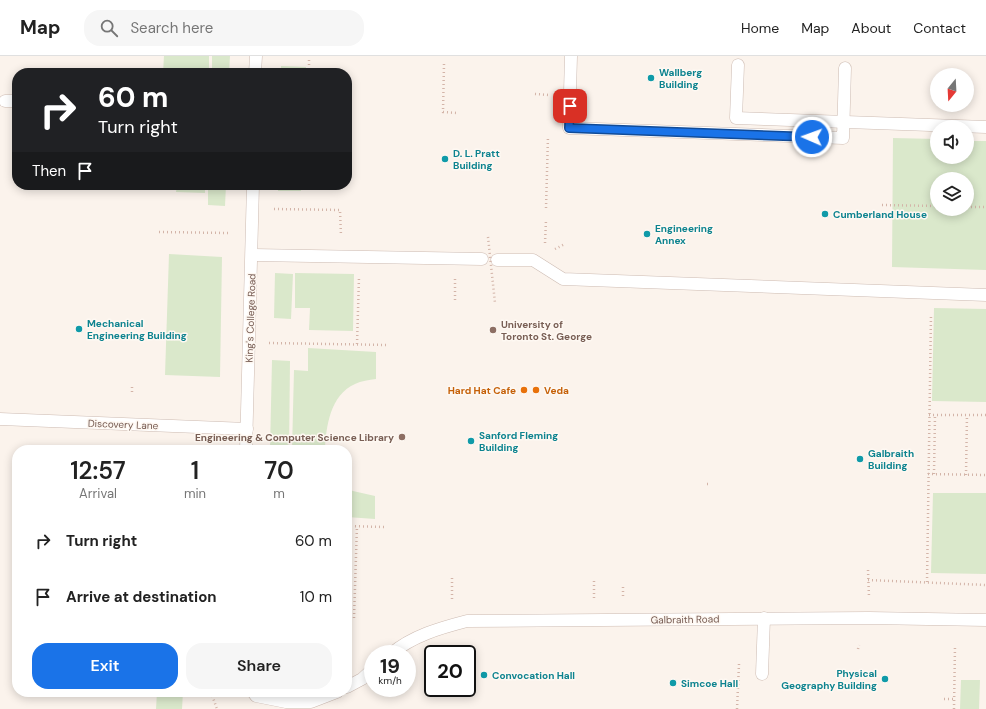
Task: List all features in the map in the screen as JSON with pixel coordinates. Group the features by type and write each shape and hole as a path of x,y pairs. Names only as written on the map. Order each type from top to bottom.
{"lane":[{"path":"255,68 256,56"},
{"path":"571,56 569,128 843,138 845,68"},
{"path":"738,65 736,118 986,127"},
{"name":"King's College Road","path":"246,445 253,190"},
{"path":"252,255 482,259"},
{"path":"497,260 534,260 563,279 986,295"},
{"name":"Discovery Lane","path":"0,419 247,429"},
{"path":"762,674 764,618"},
{"name":"Galbraith Road","path":"403,645 434,630 466,621 764,618 986,620"},
{"path":"352,684 364,677"},
{"path":"261,697 286,702 311,702 324,697"}],"path":[{"path":"309,58 309,68"},
{"path":"444,64 443,112 457,113"},
{"path":"546,208 549,127 569,128"},
{"path":"882,204 930,206"},
{"path":"974,207 986,207"},
{"path":"271,209 340,210 341,238"},
{"path":"544,249 546,220"},
{"path":"160,232 228,233"},
{"path":"488,237 495,303"},
{"path":"357,344 360,272"},
{"path":"927,582 927,451 931,293"},
{"path":"267,343 388,345"},
{"path":"132,386 132,392"},
{"path":"929,415 986,415"},
{"path":"934,474 935,415"},
{"path":"966,475 967,415"},
{"path":"928,474 986,475"},
{"path":"352,526 384,526"},
{"path":"354,618 357,526"},
{"path":"868,570 869,618"},
{"path":"452,576 452,599"},
{"path":"868,580 986,585"},
{"path":"594,581 594,602"},
{"path":"623,587 623,602"},
{"path":"858,649 859,645"},
{"path":"954,709 955,645"},
{"path":"737,709 739,657"},
{"path":"213,697 217,709"},
{"path":"944,699 954,699"}],"green space":[{"path":"164,56 209,56 209,68 163,68"},
{"path":"212,56 230,56 229,68 212,68"},
{"path":"281,66 306,67 306,68 281,68"},
{"path":"893,138 930,139 930,164 974,164 974,141 986,141 986,270 892,267"},
{"path":"176,190 205,190 205,193 176,192"},
{"path":"208,190 226,190 225,206 208,205"},
{"path":"278,190 301,190 301,191"},
{"path":"169,254 222,257 220,377 165,375"},
{"path":"275,273 293,274 291,319 274,318"},
{"path":"295,273 354,274 353,331 309,330 310,308 295,308"},
{"path":"934,308 986,309 986,402 932,401"},
{"path":"308,348 376,352 376,379 362,381 355,384 340,396 331,412 328,422 326,445 292,445 294,370 308,371"},
{"path":"272,360 290,361 289,445 270,445"},
{"path":"352,490 375,496 375,519 352,517"},
{"path":"933,493 986,493 986,574 931,573"},
{"path":"961,680 980,680 979,709 960,709"},
{"path":"157,697 183,697 182,709 156,709"}],"place":[{"name":"Wallberg Building","path":"651,78"},
{"name":"D. L. Pratt Building","path":"445,159"},
{"name":"Cumberland House","path":"825,214"},
{"name":"Engineering Annex","path":"647,234"},
{"name":"Mechanical Engineering Building","path":"79,329"},
{"name":"University of Toronto St. George","path":"493,330"},
{"name":"Hard Hat Cafe","path":"524,390"},
{"name":"Veda","path":"536,390"},
{"name":"Engineering & Computer Science Library","path":"402,437"},
{"name":"Sanford Fleming Building","path":"471,441"},
{"name":"Galbraith Building","path":"860,459"},
{"name":"Convocation Hall","path":"484,675"},
{"name":"Physical Geography Building","path":"885,679"},
{"name":"Simcoe Hall","path":"673,683"}],"route":[{"path":"570,106 569,128 812,137"}]}
